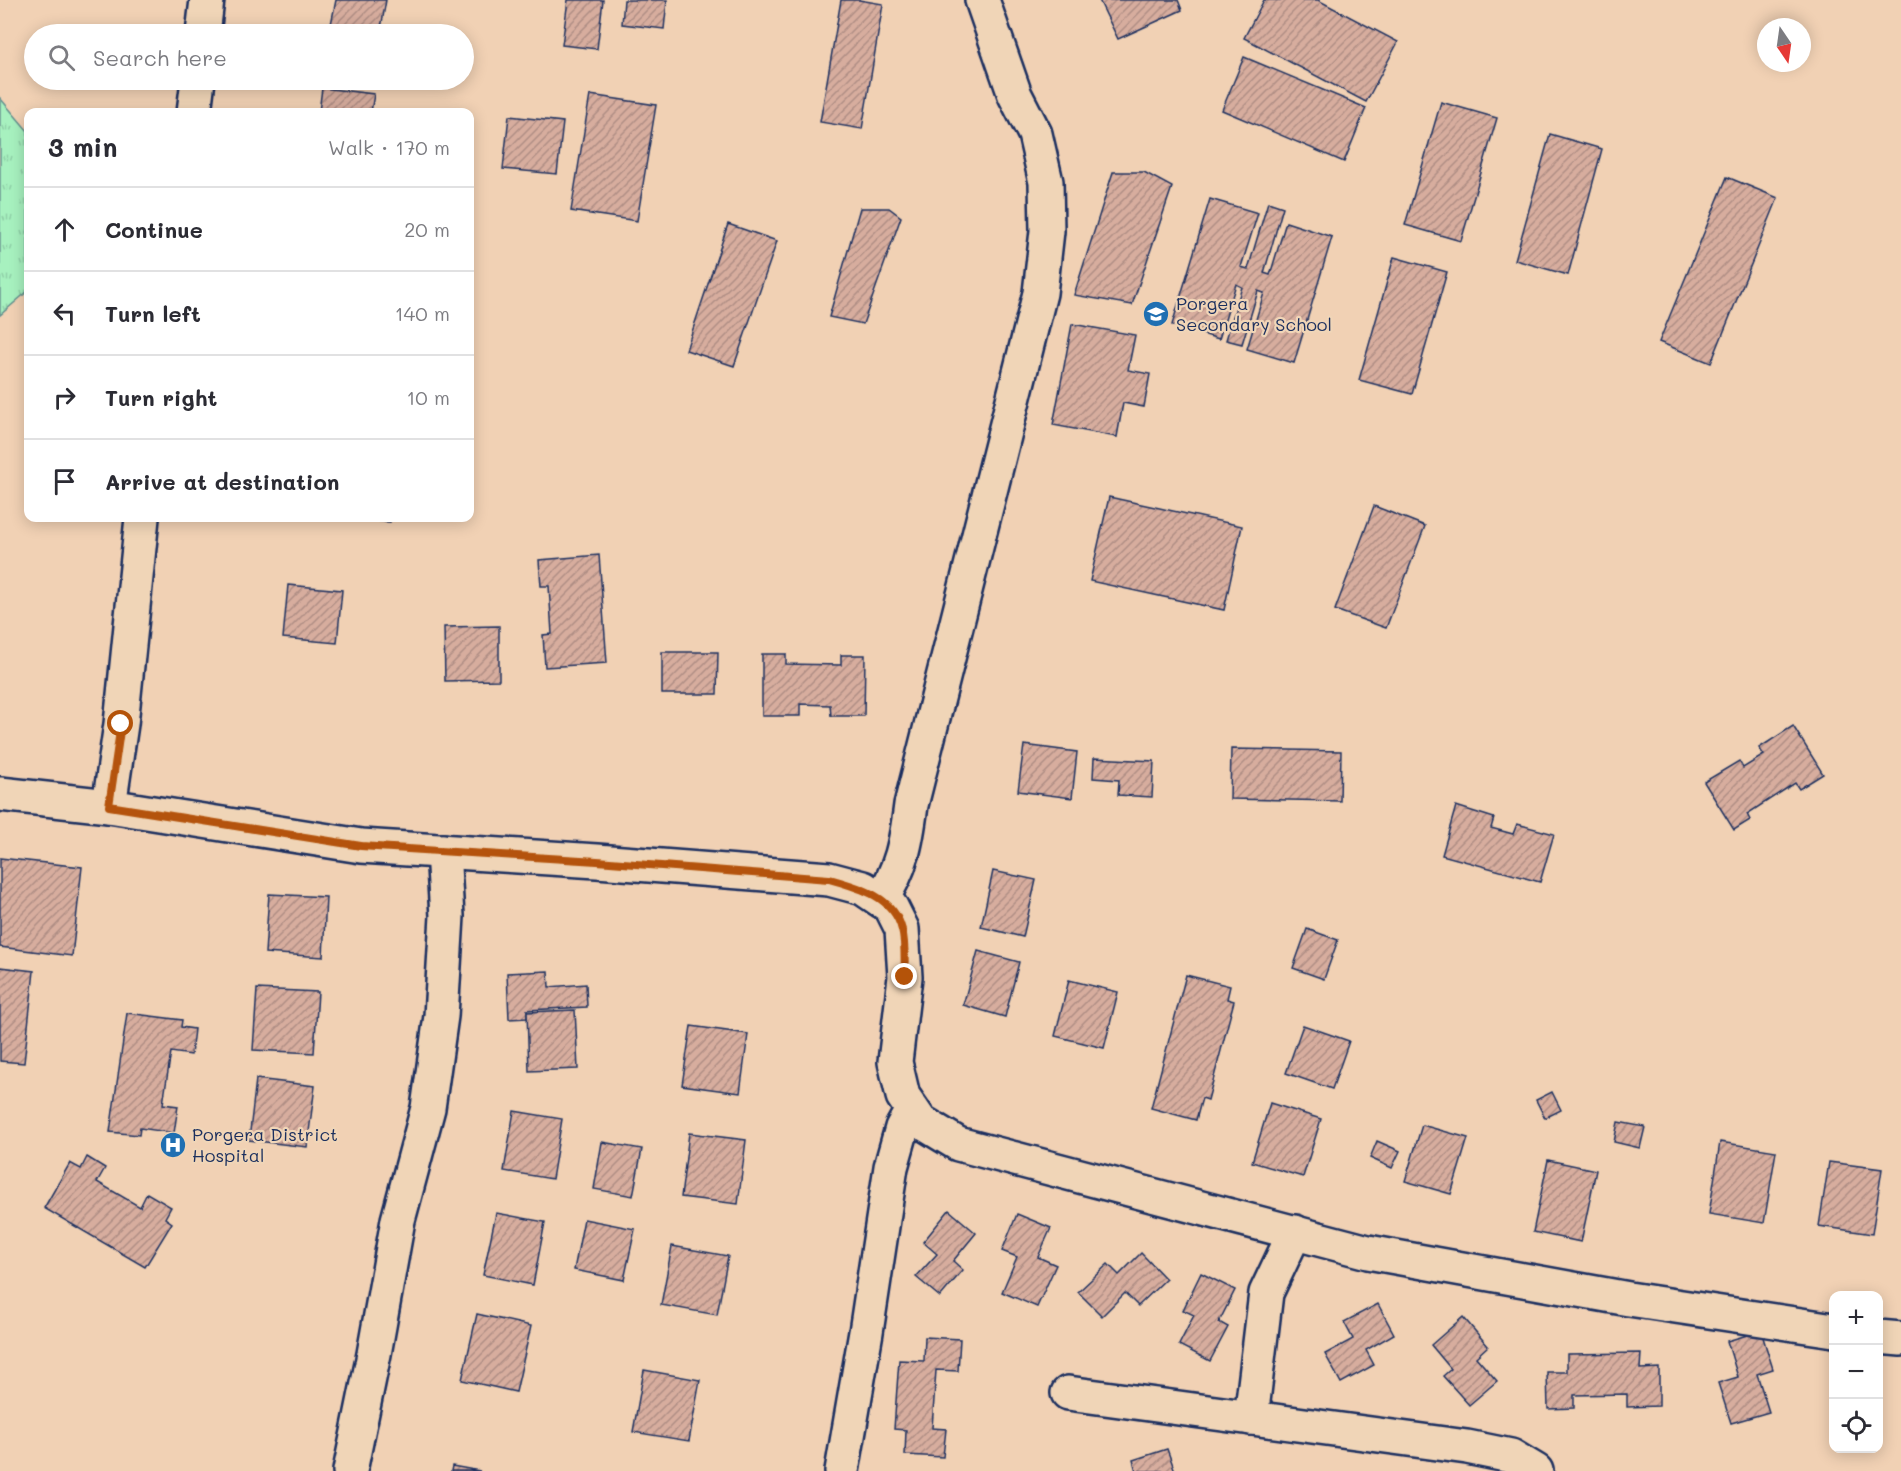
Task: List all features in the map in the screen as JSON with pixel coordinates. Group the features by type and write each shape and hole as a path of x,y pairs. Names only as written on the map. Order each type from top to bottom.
{"street":[{"path":"204,24 207,0"},
{"path":"881,900 894,881 905,850 910,805 1040,293 1047,231 1046,182 1035,134 1015,95 982,0"},
{"path":"194,108 197,90"},
{"path":"109,806 121,724 142,522"},
{"path":"0,794 109,806 361,846 829,879 863,888 891,907 902,929 905,977 896,1062 903,1096 920,1122 958,1144 1391,1256 1629,1299 1829,1329"},
{"path":"350,1471 398,1220 428,1108 442,1005 447,916 443,851"},
{"path":"842,1471 891,1167 903,1128 912,1110"},
{"path":"1251,1418 1266,1293 1295,1232"},
{"path":"1883,1337 1901,1339"},
{"path":"1068,1393 1467,1447 1511,1456 1536,1471"}],"green space":[{"path":"0,98 24,126 24,294 0,315"}],"building":[{"path":"336,0 386,0 382,24 331,24"},
{"path":"568,0 603,0 597,49 562,45"},
{"path":"624,0 667,0 664,29 622,24"},
{"path":"841,0 883,4 862,129 820,122"},
{"path":"1099,0 1178,0 1182,10 1118,39"},
{"path":"1264,0 1318,0 1398,42 1366,102 1244,38"},
{"path":"1244,57 1366,108 1344,162 1222,110"},
{"path":"322,90 374,94 372,108 320,108"},
{"path":"590,95 656,105 637,221 571,211"},
{"path":"1441,102 1497,118 1461,241 1405,225"},
{"path":"509,116 563,122 557,174 503,169"},
{"path":"1550,134 1602,149 1568,275 1515,260"},
{"path":"1113,172 1144,172 1172,187 1132,305 1074,295"},
{"path":"1727,177 1778,198 1711,363 1659,342"},
{"path":"1210,199 1258,213 1241,267 1248,269 1268,202 1283,207 1264,273 1270,275 1286,222 1332,237 1294,363 1247,349 1264,293 1258,291 1242,344 1226,340 1242,287 1236,284 1219,339 1172,325"},
{"path":"860,208 889,208 901,217 863,324 829,317"},
{"path":"728,224 777,241 734,366 686,350"},
{"path":"1394,257 1447,272 1412,394 1359,380"},
{"path":"1072,324 1135,335 1128,370 1150,374 1144,407 1123,403 1117,437 1053,425"},
{"path":"1109,497 1242,526 1224,610 1090,581"},
{"path":"1374,506 1425,526 1386,628 1335,610"},
{"path":"599,555 607,663 545,667 543,635 552,634 549,586 541,586 539,560"},
{"path":"288,585 342,590 337,643 283,638"},
{"path":"499,626 499,680 445,681 444,627"},
{"path":"662,652 718,652 717,694 662,694"},
{"path":"762,654 786,654 786,664 841,665 841,655 865,655 864,716 831,716 830,705 800,704 800,716 762,716"},
{"path":"1793,726 1823,774 1799,789 1795,783 1747,814 1750,820 1734,830 1704,782 1739,761 1743,768 1764,755 1759,748"},
{"path":"1024,745 1077,752 1072,798 1018,791"},
{"path":"1231,749 1341,751 1340,801 1230,799"},
{"path":"1094,758 1154,761 1152,797 1118,795 1119,780 1093,778"},
{"path":"1456,806 1494,818 1491,828 1513,834 1517,824 1554,834 1540,882 1442,855"},
{"path":"0,858 82,867 72,956 0,947"},
{"path":"993,871 1036,880 1023,937 981,927"},
{"path":"269,894 326,897 323,957 265,953"},
{"path":"1307,929 1338,940 1324,979 1293,968"},
{"path":"978,951 1019,962 1005,1017 963,1005"},
{"path":"0,967 34,971 24,1063 0,1061"},
{"path":"548,971 549,987 586,984 587,1007 527,1010 527,1018 509,1019 507,973"},
{"path":"1186,975 1230,986 1227,999 1234,1001 1208,1100 1202,1098 1196,1120 1151,1108"},
{"path":"1069,980 1118,992 1104,1048 1055,1036"},
{"path":"257,989 318,992 314,1053 253,1050"},
{"path":"575,1010 578,1069 529,1071 527,1012"},
{"path":"127,1013 182,1020 181,1027 194,1029 191,1055 171,1052 163,1104 178,1106 174,1133 140,1128 139,1135 110,1132"},
{"path":"1303,1025 1349,1041 1332,1089 1286,1073"},
{"path":"691,1026 748,1034 740,1093 682,1085"},
{"path":"256,1079 315,1086 307,1147 249,1140"},
{"path":"1552,1092 1561,1110 1545,1118 1536,1100"},
{"path":"1270,1103 1321,1119 1303,1177 1252,1162"},
{"path":"514,1111 562,1119 552,1179 504,1171"},
{"path":"1618,1122 1645,1127 1640,1148 1614,1142"},
{"path":"1422,1125 1468,1138 1451,1194 1405,1181"},
{"path":"689,1133 746,1140 738,1204 681,1197"},
{"path":"1377,1141 1400,1151 1392,1168 1370,1158"},
{"path":"602,1142 642,1149 633,1196 594,1189"},
{"path":"1720,1142 1776,1151 1764,1223 1709,1214"},
{"path":"87,1157 105,1168 97,1182 140,1207 147,1193 171,1207 165,1218 172,1223 145,1267 44,1208 70,1163 81,1169"},
{"path":"1548,1160 1596,1170 1581,1242 1533,1232"},
{"path":"1829,1162 1882,1169 1872,1234 1819,1226"},
{"path":"949,1210 976,1233 953,1261 963,1270 940,1297 916,1277 937,1254 923,1242"},
{"path":"496,1213 545,1222 533,1285 483,1275"},
{"path":"1017,1214 1051,1228 1038,1257 1056,1265 1037,1307 1002,1292 1017,1257 1002,1251"},
{"path":"584,1219 635,1229 624,1280 574,1270"},
{"path":"672,1246 728,1256 717,1315 661,1305"},
{"path":"1141,1253 1166,1279 1138,1306 1125,1293 1102,1316 1078,1292 1108,1264 1119,1275"},
{"path":"1201,1273 1235,1290 1219,1322 1228,1327 1210,1361 1179,1345 1194,1315 1183,1310"},
{"path":"1378,1304 1394,1334 1366,1350 1374,1365 1341,1383 1325,1354 1353,1339 1344,1322"},
{"path":"477,1314 531,1326 516,1392 462,1380"},
{"path":"1463,1317 1488,1346 1476,1357 1497,1381 1469,1405 1443,1376 1451,1369 1431,1345"},
{"path":"1761,1331 1773,1369 1757,1374 1769,1412 1731,1423 1718,1383 1738,1377 1727,1341"},
{"path":"925,1337 960,1339 958,1371 936,1370 932,1428 946,1429 943,1457 905,1455 906,1430 894,1429 899,1360 924,1361"},
{"path":"1641,1353 1640,1369 1659,1368 1659,1406 1627,1407 1627,1394 1574,1395 1574,1408 1548,1409 1547,1372 1567,1372 1567,1354"},
{"path":"644,1370 700,1380 689,1441 633,1432"},
{"path":"1167,1449 1175,1471 1136,1471 1133,1460"},
{"path":"452,1466 480,1471 451,1471"}],"place":[{"name":"Porgera Secondary School","path":"1156,314"},
{"name":"Porgera District Hospital","path":"173,1145"}],"route":[{"path":"121,724 109,806 361,846 829,879 863,888 891,907 902,929 905,977"}]}
